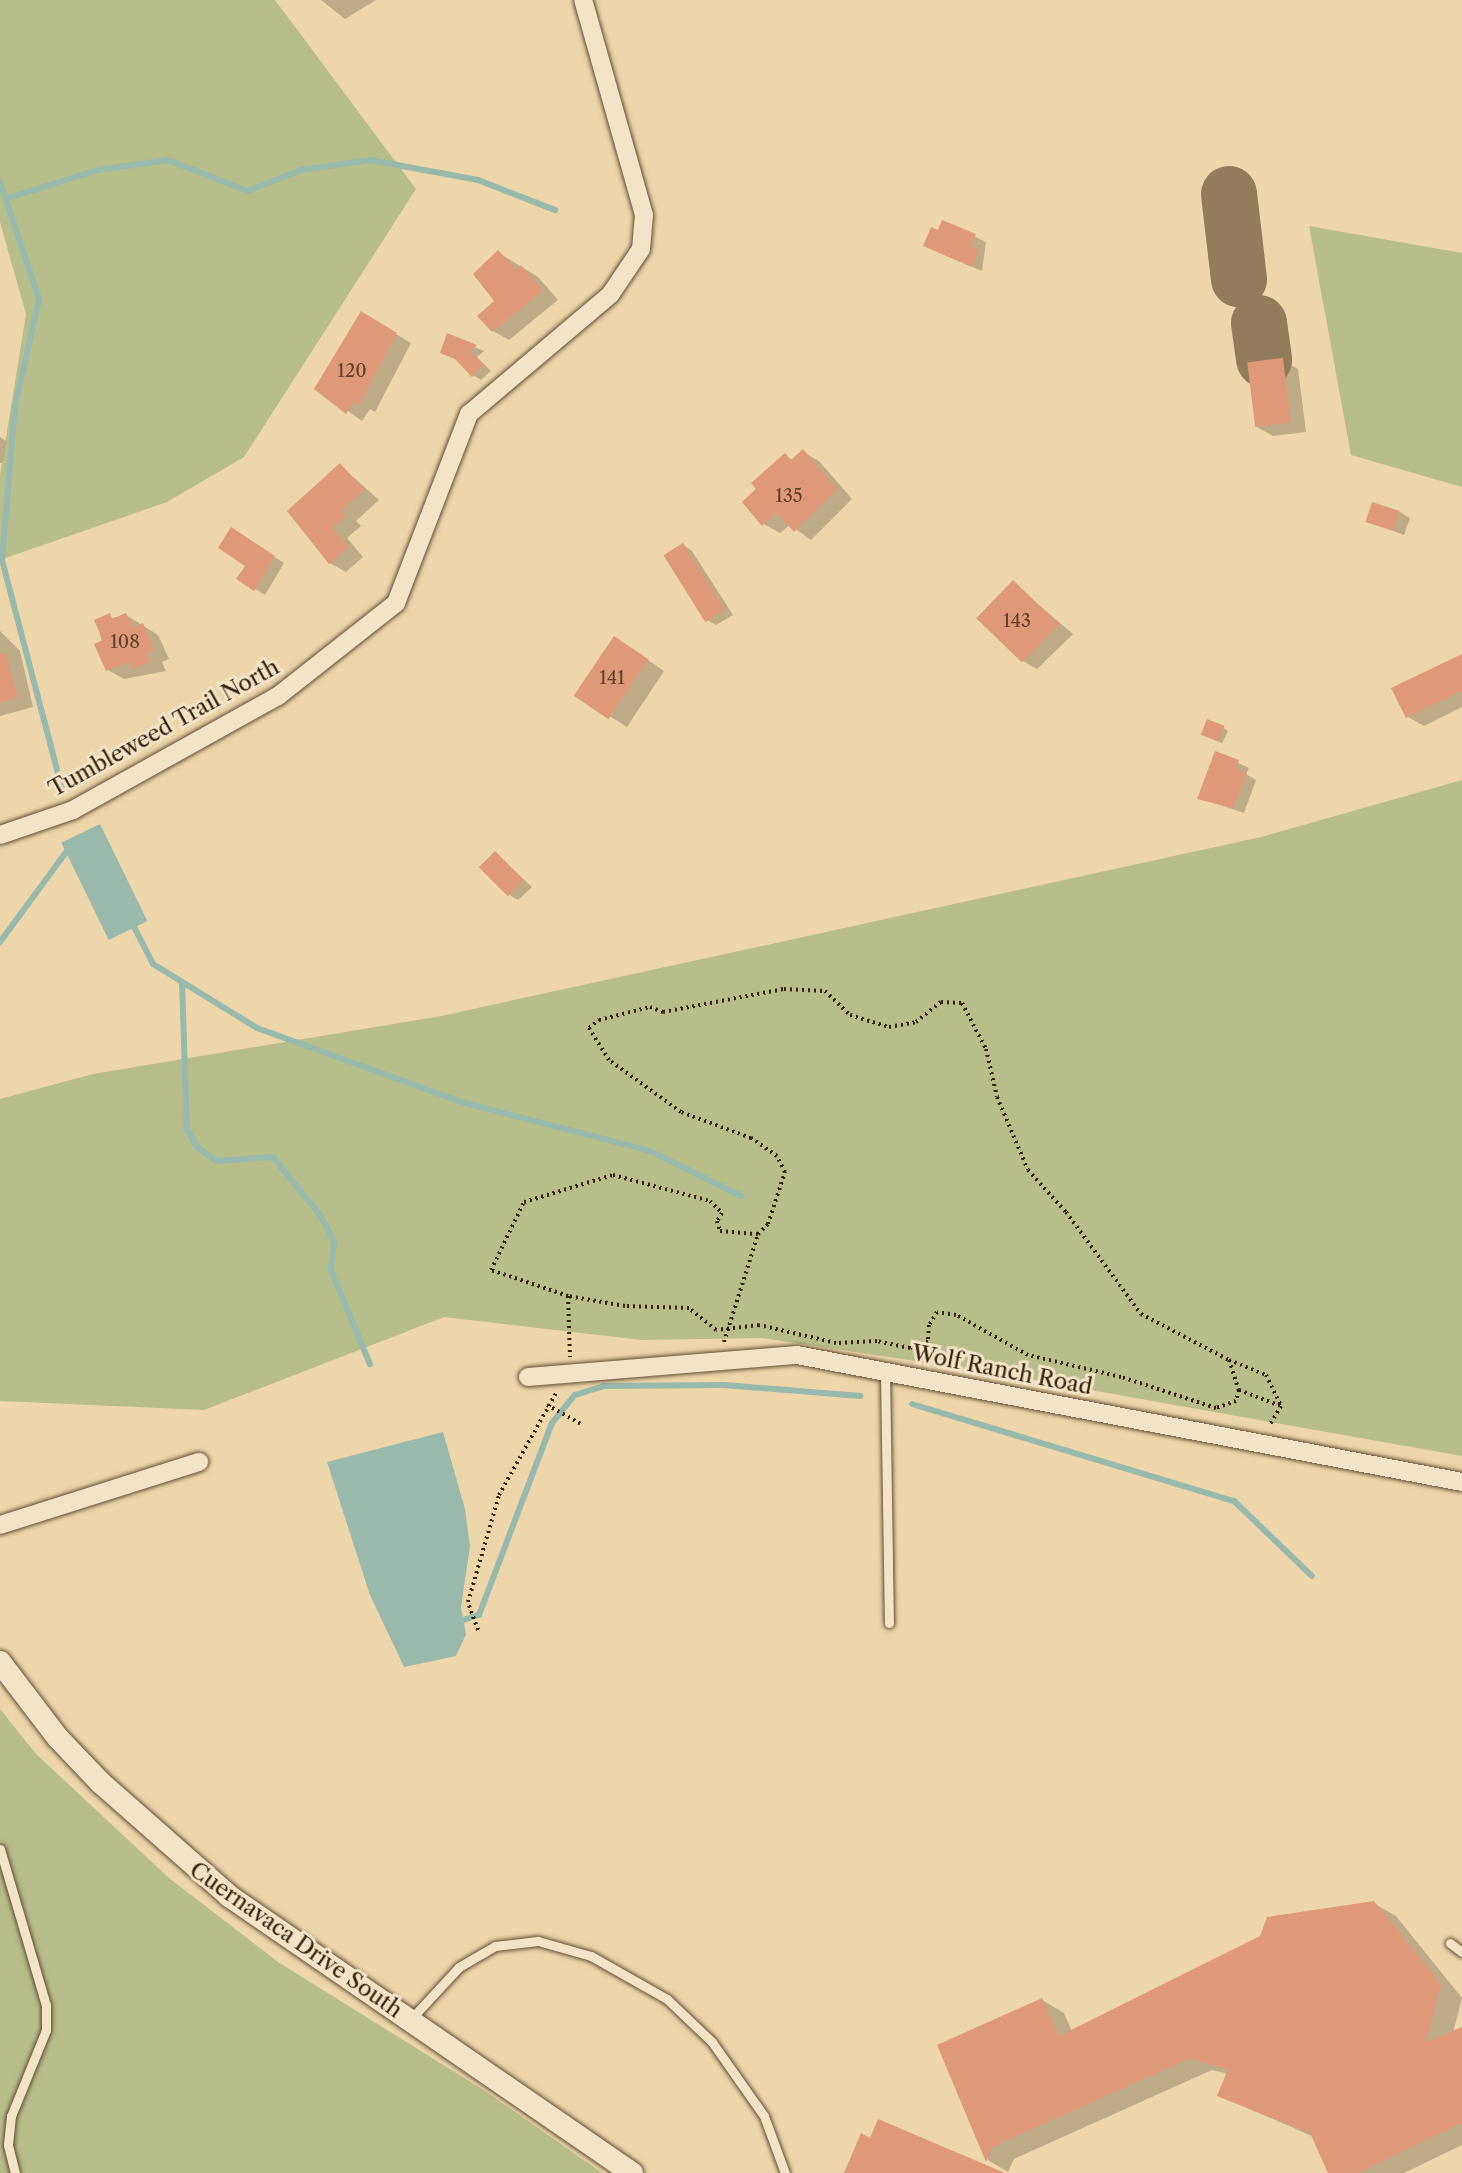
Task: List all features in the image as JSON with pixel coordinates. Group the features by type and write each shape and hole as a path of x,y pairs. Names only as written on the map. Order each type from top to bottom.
{"street":[{"name":"Tumbleweed Trail North","path":"0,835 73,810 278,696 396,603 469,414 610,295 641,249 644,215 583,0"},
{"name":"Wolf Ranch Road","path":"528,1377 797,1355 1462,1482"},
{"path":"0,1525 199,1462"},
{"name":"Cuernavaca Drive South","path":"0,1662 58,1738 168,1846 229,1896 632,2173"}],"lane":[{"path":"885,1372 889,1623"},
{"path":"0,1849 46,2005 46,2030 11,2116 8,2145 15,2173"},
{"path":"410,2020 459,1967 495,1946 538,1941 591,1956 667,1999 712,2042 764,2116 785,2173"},
{"path":"1450,1943 1462,1952"}],"path":[{"path":"716,1362 758,1234 768,1224 785,1172 777,1156 751,1138 681,1112 609,1060 589,1028 599,1020 650,1007 663,1012 784,989 825,991 850,1015 889,1027 916,1022 941,1002 962,1003 986,1049 997,1097 1028,1170 1066,1212 1141,1314 1229,1360 1266,1375 1281,1406"},
{"path":"758,1234 720,1231 717,1221 722,1213 710,1201 613,1175 568,1193 547,1191 524,1202 491,1270 568,1296 625,1306 689,1308 716,1330 759,1325 836,1343 877,1341 910,1348 928,1341 929,1325 937,1312 956,1315 1028,1355 1121,1377 1216,1408 1236,1401 1239,1390 1229,1360"},
{"path":"478,1630 468,1602 499,1495 547,1405 571,1373 568,1296"},
{"path":"1239,1390 1281,1406"},
{"path":"547,1405 580,1423"},
{"path":"1258,1443 1281,1406"}],"green space":[{"path":"0,0 275,0 416,189 244,457 167,502 0,560 0,475 26,314 0,222"},
{"path":"1309,226 1462,253 1462,487 1351,455"},
{"path":"1462,780 1462,1456 995,1373 762,1338 642,1340 444,1317 204,1410 0,1401 0,1099 93,1074 441,1016 1261,837"},
{"path":"0,1709 36,1754 169,1878 278,1962 485,2091 602,2173 0,2173"}],"shaded area":[{"path":"100,824 147,921 109,940 61,843"},
{"path":"443,1432 465,1509 470,1546 461,1607 466,1634 456,1656 404,1667 370,1595 327,1462"}],"building":[{"path":"942,220 976,234 971,247 979,250 972,267 923,246 931,227 938,230"},
{"path":"498,250 516,270 521,265 543,291 492,332 477,316 494,301 473,274"},
{"path":"361,311 397,333 359,405 353,402 346,414 314,389"},
{"path":"447,333 477,345 470,351 484,365 472,377 455,359 440,353"},
{"path":"1283,358 1291,423 1255,427 1247,362"},
{"path":"803,449 837,489 794,532 777,513 762,526 742,502 756,489 751,483 785,453 791,460"},
{"path":"340,463 364,490 341,511 346,516 332,528 349,547 329,564 287,511"},
{"path":"1372,502 1400,511 1393,531 1366,522"},
{"path":"231,527 275,556 254,591 236,579 245,566 218,548"},
{"path":"683,543 725,610 705,622 663,555"},
{"path":"1013,580 1059,624 1022,663 976,618"},
{"path":"110,613 112,619 126,613 133,627 143,623 154,650 147,653 151,662 132,670 129,662 106,671 94,644 103,640 94,620"},
{"path":"614,636 649,659 609,719 574,696"},
{"path":"5,652 18,698 0,703 0,653"},
{"path":"1462,654 1462,691 1406,718 1391,688"},
{"path":"1207,719 1225,726 1219,742 1201,735"},
{"path":"1215,751 1239,760 1236,768 1247,773 1233,808 1197,799"},
{"path":"495,851 524,880 508,896 479,867"},
{"path":"1374,1901 1441,1984 1426,2042 1462,2027 1462,2123 1358,2173 1328,2173 1310,2133 1217,2096 1228,2069 1189,2059 992,2147 986,2162 937,2045 1042,1998 1059,2036 1260,1936 1267,1917"},
{"path":"878,2119 1005,2173 844,2173 861,2133 870,2138"}],"waterway":[{"path":"8,198 98,170 168,160 247,191 301,170 370,160 478,180 555,210"},
{"path":"0,182 39,299 15,406 2,560 62,788"},
{"path":"0,942 69,848"},
{"path":"131,921 153,964 257,1028 461,1102 650,1151 741,1196"},
{"path":"182,982 187,1129 197,1147 217,1161 273,1157 320,1215 334,1241 331,1270 370,1364"},
{"path":"457,1622 479,1615 552,1423 575,1395 604,1386 724,1385 861,1396"},
{"path":"912,1404 1234,1501 1312,1576"}],"taxiway":[{"path":"1229,194 1239,279"},
{"path":"1259,323 1264,360"}]}
